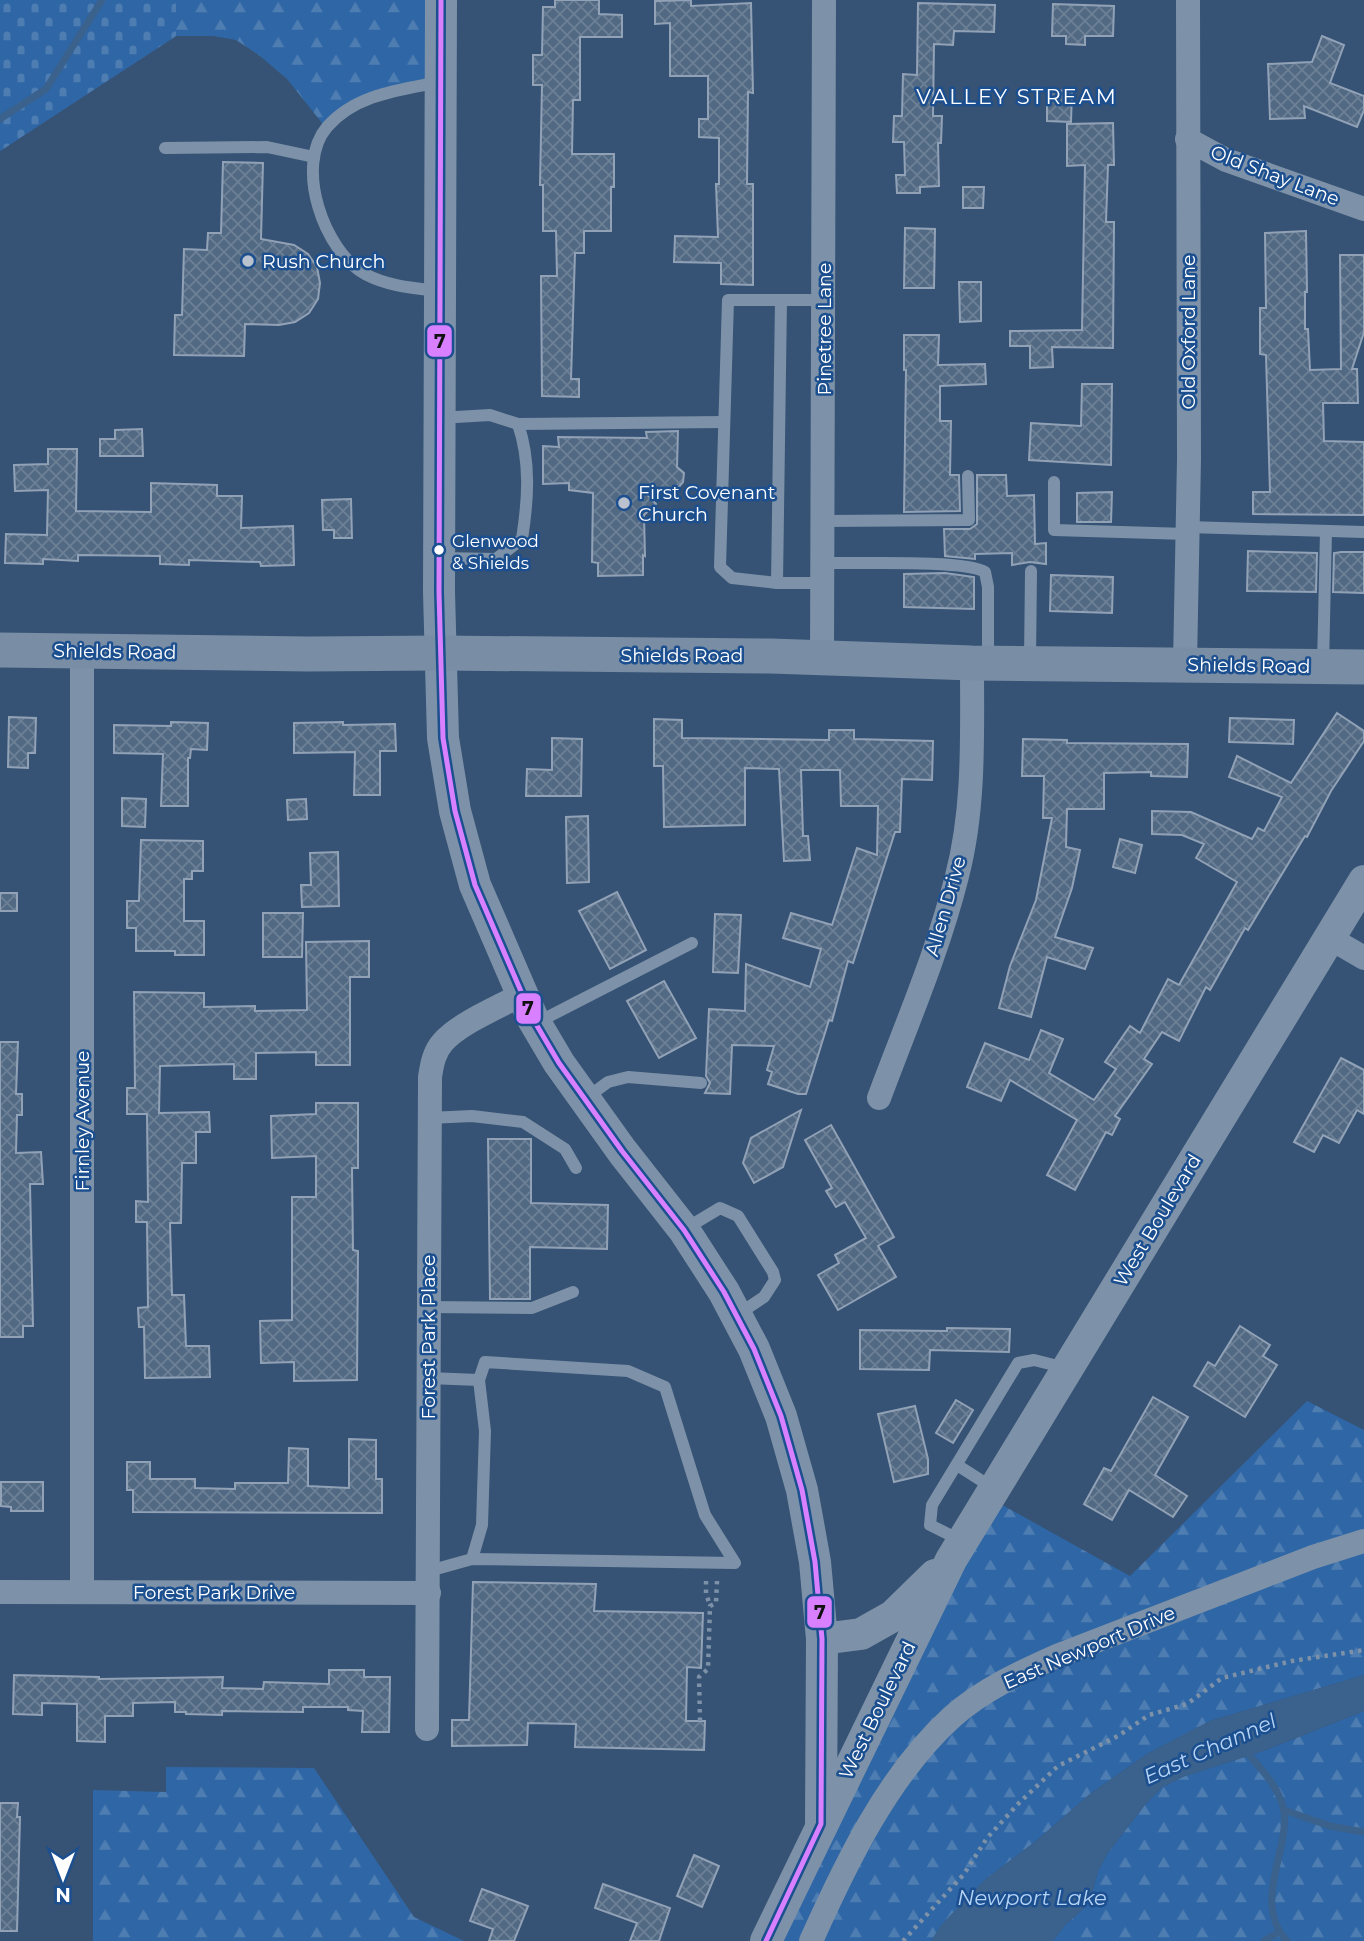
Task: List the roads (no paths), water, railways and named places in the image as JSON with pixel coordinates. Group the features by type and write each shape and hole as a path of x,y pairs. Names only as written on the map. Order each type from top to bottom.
{"main road":[{"name":"Shields Road","path":"0,650 822,657 1030,664 1364,667"}],"street":[{"path":"440,0 439,558 443,738 455,811 475,885 536,1023 559,1063 622,1151 684,1230 754,1349 781,1416 802,1490 815,1562 822,1639 821,1824"},
{"name":"Pinetree Lane","path":"822,657 824,0"},
{"name":"Old Oxford Lane","path":"1185,664 1188,0"},
{"name":"Old Shay Lane","path":"1187,139 1226,160 1364,209"},
{"name":"Firnley Avenue","path":"82,651 82,1592"},
{"name":"Allen Drive","path":"879,1098 958,875 971,784 980,663"},
{"name":"West Boulevard","path":"766,1941 956,1550 1364,881"},
{"path":"1328,937 1364,958"},
{"name":"Forest Park Place","path":"427,1729 429,1077 433,1059 443,1042 457,1030 524,993"},
{"name":"East Newport Drive","path":"811,1941 881,1805 904,1769 954,1715 1018,1674 1058,1656 1301,1562 1364,1541"},
{"name":"West Boulevard","path":"822,1639 861,1634 893,1616 956,1550"},
{"name":"Forest Park Drive","path":"0,1592 429,1582"}],"lane":[{"path":"440,82 379,93 347,111 326,128 314,156 316,196 327,232 345,260 366,275 397,285 440,291"},
{"path":"165,148 267,148 314,156"},
{"path":"824,300 728,300 720,567 732,578 777,583 822,573 935,564 980,569 985,572 988,587 980,663"},
{"path":"777,583 781,300"},
{"path":"439,418 490,415 517,425 724,422"},
{"path":"439,558 496,559 522,539 527,506 526,449 517,425"},
{"path":"823,521 969,520 968,476"},
{"path":"1054,482 1054,530 1364,532"},
{"path":"1323,666 1326,531"},
{"path":"1030,664 1031,571"},
{"path":"536,1023 692,943"},
{"path":"585,1099 608,1082 628,1077 701,1083"},
{"path":"429,1118 472,1116 523,1122 565,1149 576,1168"},
{"path":"684,1230 720,1208 732,1212 738,1216 773,1272 775,1279 764,1297 736,1316"},
{"path":"428,1307 532,1308 573,1292"},
{"path":"956,1550 930,1525 932,1504 1018,1363 1034,1360 1067,1368"},
{"path":"429,1582 472,1559 736,1563 705,1516 665,1387 628,1371 485,1362 479,1380 485,1431 482,1524 472,1559"},
{"path":"428,1378 479,1380"},
{"path":"957,1465 993,1488"}],"water":[{"name":"Newport Lake","path":"1364,1675 1364,1711 1263,1751 1185,1776 1162,1787 1107,1854 1084,1908 1065,1925 1053,1941 931,1941 941,1925 986,1879 1036,1841 1090,1794 1147,1754 1210,1721"}],"waterway":[{"path":"0,119 46,89 102,0"},
{"name":"East Channel","path":"1244,1749 1274,1786 1282,1803 1284,1827 1274,1877 1272,1910 1277,1926 1287,1941"},
{"path":"1284,1810 1330,1826 1364,1832"},
{"path":"1264,1941 1279,1932"}],"place":[{"name":"Rush Church","path":"248,261"},
{"name":"First Covenant Church","path":"624,503"},
{"name":"Glenwood & Shields","path":"439,550"}],"district":[{"name":"VALLEY STREAM","path":"1017,97"}]}
